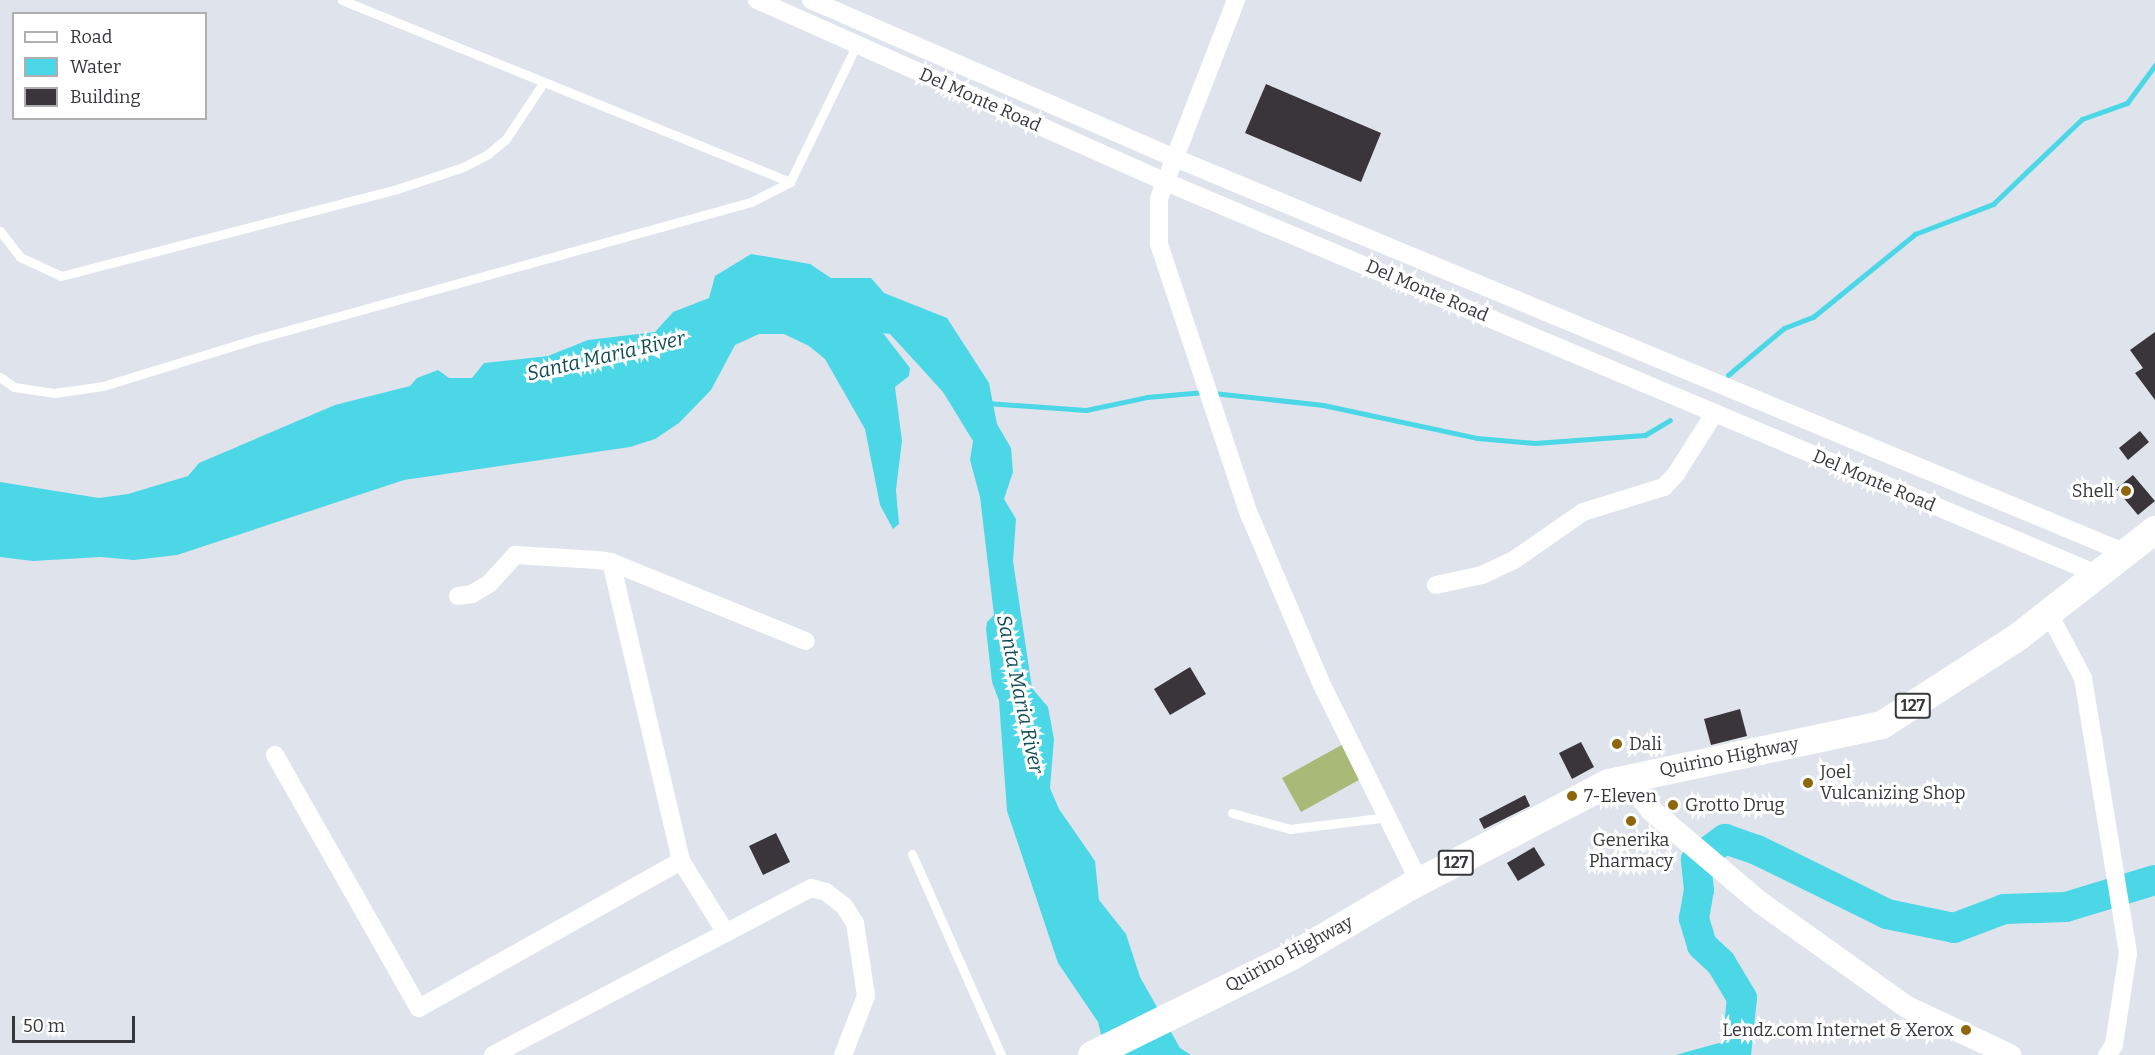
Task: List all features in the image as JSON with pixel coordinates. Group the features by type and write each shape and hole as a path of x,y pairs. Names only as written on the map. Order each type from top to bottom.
{"main road":[{"name":"Quirino Highway","path":"1092,1055 1292,956 1419,881 1624,777 1882,725 2018,637 2155,530"}],"street":[{"name":"Del Monte Road","path":"757,0 1166,182 2099,575"},
{"name":"Del Monte Road","path":"811,0 1175,158 2126,553"},
{"path":"1236,0 1158,207 1160,244 1168,279 1210,392 1249,514 1322,685 1390,817 1419,881"},
{"path":"856,44 866,23"},
{"path":"1436,585 1482,575 1514,560 1584,512 1664,487 1676,474 1714,414"},
{"path":"1808,453 1819,426"},
{"path":"458,596 472,594 489,583 510,560 521,554 611,562 806,641"},
{"path":"611,562 681,861 726,933"},
{"path":"2048,612 2083,678 2114,855 2128,953 2114,1045 2107,1055"},
{"path":"274,755 419,1008 681,861"},
{"path":"1624,777 1652,811 1761,903 1907,1006 2010,1055"},
{"path":"492,1055 811,888 825,892 844,906 855,923 866,996 843,1055"}],"lane":[{"path":"342,0 790,182"},
{"path":"0,376 14,387 54,393 103,386 256,339 751,202 790,182 856,44"},
{"path":"0,231 20,257 61,276 398,189 463,167 488,154 506,140 543,83"},
{"path":"1232,813 1290,829 1390,817"},
{"path":"912,854 1000,1055"}],"green space":[{"path":"1347,742 1366,776 1301,812 1282,778"}],"water":[{"name":"Santa Maria River","path":"751,254 810,264 831,278 871,278 884,293 947,318 989,383 997,424 1011,448 1013,472 1004,499 1016,519 1013,561 1032,688 1048,707 1054,739 1050,788 1059,809 1095,861 1099,900 1126,934 1140,977 1180,1048 1191,1055 1112,1055 1103,1043 1098,1022 1058,963 1007,811 999,701 992,682 986,629 987,622 994,615 980,497 970,460 973,441 943,392 890,334 883,333 910,368 909,376 895,387 902,441 896,490 899,524 893,529 880,505 865,429 825,359 809,346 784,334 759,334 735,345 711,390 679,423 655,439 630,447 404,480 177,555 134,560 101,557 33,561 0,557 0,482 99,498 128,494 188,476 199,463 335,405 410,386 417,378 438,370 449,378 472,378 484,363 548,356 588,340 655,332 673,312 709,298 715,276"},
{"path":"1719,1043 1748,1055 1676,1055 1697,1049"}],"building":[{"path":"1266,84 1381,133 1361,182 1245,133"},
{"path":"2155,332 2155,400 2135,373 2143,368 2130,350"},
{"path":"2140,431 2149,442 2128,460 2119,448"},
{"path":"2133,475 2155,501 2138,515 2116,489"},
{"path":"1190,667 1206,694 1170,715 1154,689"},
{"path":"1740,709 1747,736 1711,745 1704,719"},
{"path":"1581,742 1594,767 1572,779 1559,753"},
{"path":"1525,795 1530,806 1484,829 1479,819"},
{"path":"776,833 790,862 763,875 749,846"},
{"path":"1534,847 1545,865 1518,881 1507,863"}],"waterway":[{"path":"1728,375 1784,328 1813,317 1915,234 1993,204 2082,119 2127,103 2155,65"},
{"path":"987,403 1086,410 1147,397 1204,392"},
{"path":"1213,393 1323,405 1477,438 1535,443 1645,435 1670,420"},
{"path":"1736,1055 1742,998 1721,963 1702,945 1694,918 1699,890 1696,860 1725,839 1757,850 1887,914 1954,928 2004,909 2066,907 2155,880"}],"place":[{"name":"Shell","path":"2126,491"},
{"name":"Dali","path":"1617,744"},
{"name":"Joel Vulcanizing Shop","path":"1808,783"},
{"name":"7-Eleven","path":"1572,796"},
{"name":"Grotto Drug","path":"1673,805"},
{"name":"Generika Pharmacy","path":"1631,821"},
{"name":"Lendz.com Internet & Xerox","path":"1966,1030"}]}
